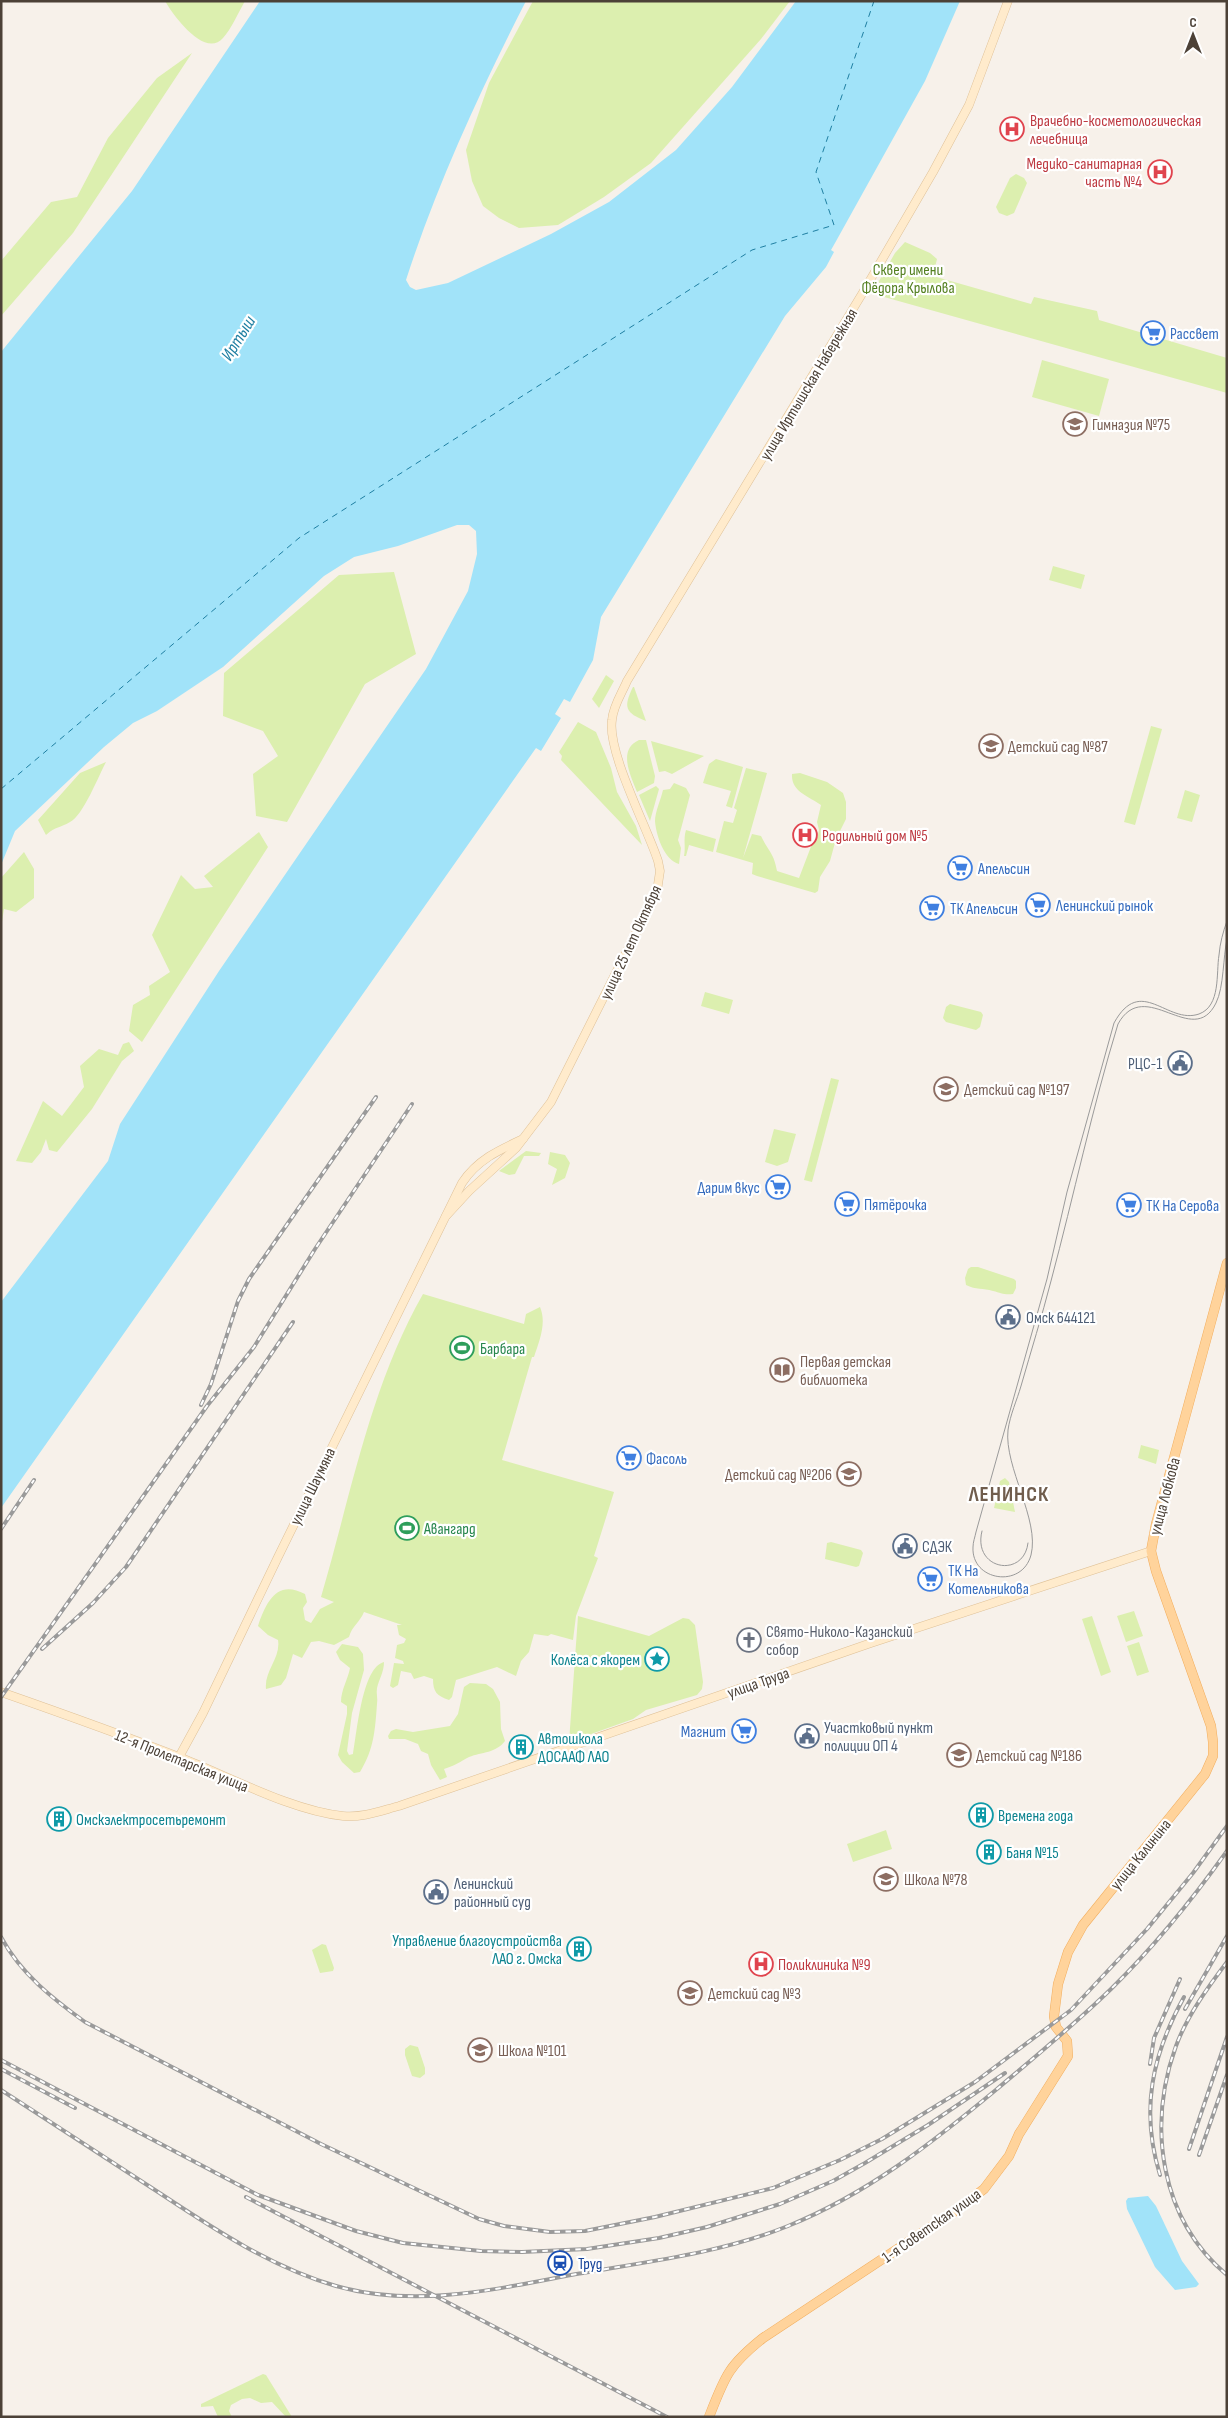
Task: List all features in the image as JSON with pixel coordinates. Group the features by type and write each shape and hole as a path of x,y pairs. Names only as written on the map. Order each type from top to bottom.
{"main road":[{"name":"улица Иртышская Набережная","path":"612,734 613,713 627,681 862,294 965,113 979,81 1008,1"},
{"name":"улица 25 лет Октября","path":"524,1138 551,1102 653,901 659,881 660,871 654,851 622,769 612,734"},
{"name":"улица Шаумяна","path":"179,1757 211,1697 282,1548 470,1170 495,1152 524,1138"},
{"name":"улица Шаумяна","path":"446,1216 480,1181 506,1159 524,1138"},
{"path":"470,1170 470,1176 474,1180 480,1181"},
{"name":"улица Лобкова","path":"1212,1756 1211,1726 1156,1571 1151,1550 1156,1524 1227,1263"},
{"name":"улица Труда","path":"364,1815 408,1803 871,1643 1151,1550"},
{"name":"12-я Пролетарская улица","path":"1,1692 179,1757 251,1787 314,1810 345,1816 364,1815"},
{"name":"улица Калинина","path":"1068,1952 1082,1926 1205,1774 1212,1756"},
{"name":"1-я Советская улица","path":"709,2417 723,2380 740,2356 763,2338 955,2211 992,2180 1068,2056 1067,2041 1056,2027 1054,2016 1058,1984 1068,1952"}],"green space":[{"path":"165,1 245,1 223,38 216,43 207,43 190,33"},
{"path":"533,1 790,1 761,39 651,163 604,197 558,225 519,228 499,218 483,206 472,181 466,150 489,83"},
{"path":"192,53 73,233 1,316 1,261 51,202 77,197 108,138 157,78"},
{"path":"1016,174 1024,178 1027,183 1014,213 1007,216 999,213 996,207 1010,178"},
{"name":"Сквер имени Фёдора Крылова","path":"905,242 930,253 937,259 933,276 1031,304 1034,297 1097,311 1099,320 1227,358 1227,393 877,295 875,288 895,253"},
{"path":"1042,360 1109,379 1099,416 1032,397"},
{"path":"1053,566 1085,575 1081,589 1049,580"},
{"path":"394,572 416,654 365,684 287,822 256,816 253,774 278,756 263,731 223,716 224,673 339,575"},
{"path":"606,675 614,681 599,708 592,699"},
{"path":"633,687 646,721 634,715 628,709 627,704"},
{"path":"578,722 596,732 611,768 617,792 636,826 642,845 561,760 562,756 559,752"},
{"path":"1151,726 1162,729 1135,825 1124,822"},
{"path":"639,740 646,740 655,776 654,783 637,792 629,771 627,757 632,744"},
{"path":"651,741 704,756 672,774 665,771 659,772"},
{"path":"716,759 743,767 732,808 726,806 731,791 703,783 709,764"},
{"path":"106,762 80,812 67,824 46,835 38,820 80,773"},
{"path":"746,768 767,773 743,858 752,834 761,836 772,856 777,871 799,878 812,844 817,840 819,830 817,822 821,805 802,793 794,785 792,774 800,773 827,782 843,793 846,802 846,819 836,839 830,861 820,877 818,891 815,893 752,874 753,863 716,852 724,821 733,823 737,810 734,808"},
{"path":"674,783 686,788 690,795 678,840 681,848 679,864 669,858 665,852 659,840 655,821 663,790 670,789"},
{"path":"656,786 659,789 650,821 639,795"},
{"path":"1185,790 1200,795 1192,822 1177,818"},
{"path":"686,830 716,839 713,852 689,845 686,856 684,856"},
{"path":"259,832 268,847 142,1042 129,1031 133,1005 150,995 149,986 170,972 152,935 181,875 195,889 213,887 204,876"},
{"path":"24,852 34,869 34,898 16,912 4,909 1,928 1,878"},
{"path":"705,992 733,1000 729,1014 701,1006"},
{"path":"950,1004 981,1012 983,1015 980,1027 976,1030 946,1022 943,1018 946,1007"},
{"path":"129,1042 134,1051 122,1061 92,1109 57,1152 49,1150 46,1139 41,1152 32,1163 16,1161 43,1101 62,1116 84,1087 80,1066 99,1049 118,1055 123,1044"},
{"path":"831,1078 839,1080 812,1182 804,1180"},
{"path":"774,1129 796,1134 788,1162 777,1166 765,1162"},
{"path":"526,1151 541,1153 539,1156 524,1156 515,1174 509,1175 499,1171"},
{"path":"550,1152 565,1155 570,1163 565,1178 552,1185 557,1169 548,1164"},
{"path":"978,1267 1014,1279 1016,1281 1016,1288 1013,1294 1003,1294 966,1285 965,1278 968,1269"},
{"path":"423,1294 524,1324 526,1314 540,1307 543,1319 540,1339 534,1357 532,1357 502,1460 614,1492 594,1556 598,1558 576,1616 573,1640 551,1634 548,1636 534,1634 529,1652 521,1661 516,1676 497,1667 456,1680 452,1697 449,1700 436,1693 433,1679 424,1676 414,1679 411,1673 401,1671 398,1685 393,1688 390,1686 394,1663 404,1664 403,1661 395,1658 397,1645 404,1643 406,1639 399,1635 397,1625 402,1625 364,1612 349,1637 334,1645 319,1641 311,1642 302,1658 293,1654 286,1678 281,1685 266,1689 267,1676 278,1647 278,1640 268,1635 258,1626 269,1601 280,1591 287,1589 305,1594 307,1602 303,1608 305,1620 311,1623 320,1609 334,1602 321,1597 363,1442 389,1366"},
{"path":"1141,1445 1159,1450 1156,1464 1138,1458"},
{"path":"1005,1478 1009,1482 1015,1512 994,1508 1000,1481"},
{"path":"831,1542 861,1550 863,1553 859,1566 856,1567 825,1559 827,1543"},
{"path":"1134,1611 1143,1636 1126,1642 1117,1616"},
{"path":"578,1616 649,1636 683,1618 689,1619 695,1625 703,1682 702,1689 697,1695 646,1710 633,1719 569,1742"},
{"path":"1092,1616 1111,1672 1101,1676 1082,1619"},
{"path":"1139,1642 1149,1672 1137,1676 1127,1646"},
{"path":"342,1644 358,1647 363,1654 364,1670 352,1713 347,1751 349,1755 353,1754 362,1702 370,1676 384,1662 377,1688 373,1740 365,1764 360,1772 354,1773 342,1762 338,1755 347,1714 347,1706 341,1702 341,1698 350,1668 340,1660 336,1652"},
{"path":"470,1683 486,1684 493,1689 500,1702 501,1729 505,1741 493,1750 469,1757 444,1769 447,1777 440,1780 431,1765 428,1754 421,1751 418,1744 405,1739 389,1739 388,1736 391,1731 396,1729 413,1732 450,1726 458,1714 464,1687"},
{"path":"886,1830 892,1849 853,1862 847,1844"},
{"path":"322,1944 326,1945 334,1968 333,1971 320,1973 312,1950"},
{"path":"410,2045 418,2047 425,2068 425,2074 420,2078 412,2076 405,2055 405,2049"},
{"path":"263,2374 266,2375 292,2417 286,2417 272,2402 261,2403 250,2398 242,2399 231,2405 229,2411 232,2417 218,2417 213,2406 201,2407 201,2404"}],"water":[{"name":"Иртыш","path":"260,1 526,1 460,138 431,209 406,280 410,287 416,290 448,283 551,234 609,202 676,150 732,87 796,1 960,1 925,81 831,250 834,252 826,267 785,316 601,617 593,660 570,702 564,699 555,714 561,718 541,751 536,748 1,1508 1,1302 108,1161 120,1124 219,971 426,669 468,591 477,554 476,531 469,525 457,525 398,546 354,557 324,576 223,667 157,711 133,723 104,747 15,831 1,865 1,352 132,191"},
{"path":"1148,2196 1156,2206 1182,2261 1199,2284 1196,2287 1175,2290 1155,2267 1127,2209 1126,2201 1128,2198"}],"ferry route":[{"path":"1,789 299,538 752,250 834,225 816,172 874,1"}],"tram line":[{"path":"1227,921 1220,946 1214,997 1206,1010 1199,1014 1187,1016 1155,1004 1134,1002 1124,1009 1114,1023 1067,1192 1047,1279 974,1541 975,1558 980,1567 988,1573 998,1576 1018,1573 1026,1566 1031,1555 1031,1526 1011,1460 1008,1430 1048,1294 1118,1024 1129,1011 1141,1007 1155,1008 1182,1017 1195,1019 1206,1015 1219,996 1227,939"},
{"path":"982,1531 981,1544 984,1554 991,1561 1000,1565 1018,1562 1024,1554 1028,1543"}],"railway":[{"path":"201,1405 211,1384 238,1301 249,1279 376,1097"},
{"path":"1,1697 207,1406 254,1347 315,1249 412,1104"},
{"path":"42,1649 93,1603 126,1567 293,1322"},
{"path":"1,1529 34,1480"},
{"path":"1,1937 27,1974 85,2022 321,2144 479,2219 504,2226 550,2232 585,2231 655,2217 773,2188 840,2160 882,2139 975,2082 1071,2010 1147,1929 1193,1873 1227,1826"},
{"path":"1,2090 244,2246 266,2258 336,2286 395,2296 453,2294 483,2291 681,2256 735,2244 788,2226 845,2199 923,2148 973,2109 1111,1989 1172,1923 1227,1851"},
{"path":"1185,2009 1227,1936"},
{"path":"1227,1962 1192,2013 1176,2046 1167,2077 1162,2108 1162,2139 1166,2170 1174,2199 1187,2227 1204,2252 1227,2275"},
{"path":"1150,2064 1154,2038 1180,1979"},
{"path":"1160,2175 1151,2128 1150,2105 1152,2083 1164,2040 1184,1997"},
{"path":"1189,2149 1227,2037"},
{"path":"1,2060 258,2195 356,2231 403,2243 481,2251 522,2252 587,2249 659,2238 707,2227 780,2204 833,2181 865,2163 928,2125 1005,2073"},
{"path":"1,2069 75,2108"},
{"path":"1199,2155 1227,2075"},
{"path":"246,2197 667,2417"}],"place":[{"name":"Врачебно-косметологическая лечебница","path":"1012,129"},
{"name":"Медико-санитарная часть №4","path":"1160,172"},
{"name":"Рассвет","path":"1153,333"},
{"name":"Гимназия №75","path":"1075,424"},
{"name":"Детский сад №87","path":"991,746"},
{"name":"Родильный дом №5","path":"805,835"},
{"name":"Апельсин","path":"960,868"},
{"name":"Ленинский рынок","path":"1038,905"},
{"name":"ТК Апельсин","path":"932,908"},
{"name":"РЦС-1","path":"1180,1063"},
{"name":"Детский сад №197","path":"946,1089"},
{"name":"Дарим вкус","path":"778,1187"},
{"name":"Пятёрочка","path":"847,1204"},
{"name":"ТК На Серова","path":"1129,1205"},
{"name":"Омск 644121","path":"1008,1317"},
{"name":"Барбара","path":"462,1348"},
{"name":"Первая детская библиотека","path":"782,1370"},
{"name":"Фасоль","path":"629,1458"},
{"name":"Детский сад №206","path":"849,1474"},
{"name":"Авангард","path":"407,1528"},
{"name":"СДЭК","path":"905,1546"},
{"name":"ТК На Котельникова","path":"930,1579"},
{"name":"Свято-Николо-Казанский собор","path":"749,1640"},
{"name":"Колёса с якорем","path":"657,1659"},
{"name":"Магнит","path":"744,1731"},
{"name":"Участковый пункт полиции ОП 4","path":"807,1736"},
{"name":"Автошкола ДОСААФ ЛАО","path":"521,1747"},
{"name":"Детский сад №186","path":"959,1755"},
{"name":"Времена года","path":"981,1815"},
{"name":"Омскэлектросетьремонт","path":"59,1819"},
{"name":"Баня №15","path":"989,1852"},
{"name":"Школа №78","path":"886,1879"},
{"name":"Ленинский районный суд","path":"436,1892"},
{"name":"Управление благоустройства ЛАО г. Омска","path":"579,1949"},
{"name":"Поликлиника №9","path":"761,1964"},
{"name":"Детский сад №3","path":"690,1993"},
{"name":"Школа №101","path":"480,2050"},
{"name":"Труд","path":"560,2263"}],"district":[{"name":"ЛЕНИНСК","path":"1009,1494"}]}
